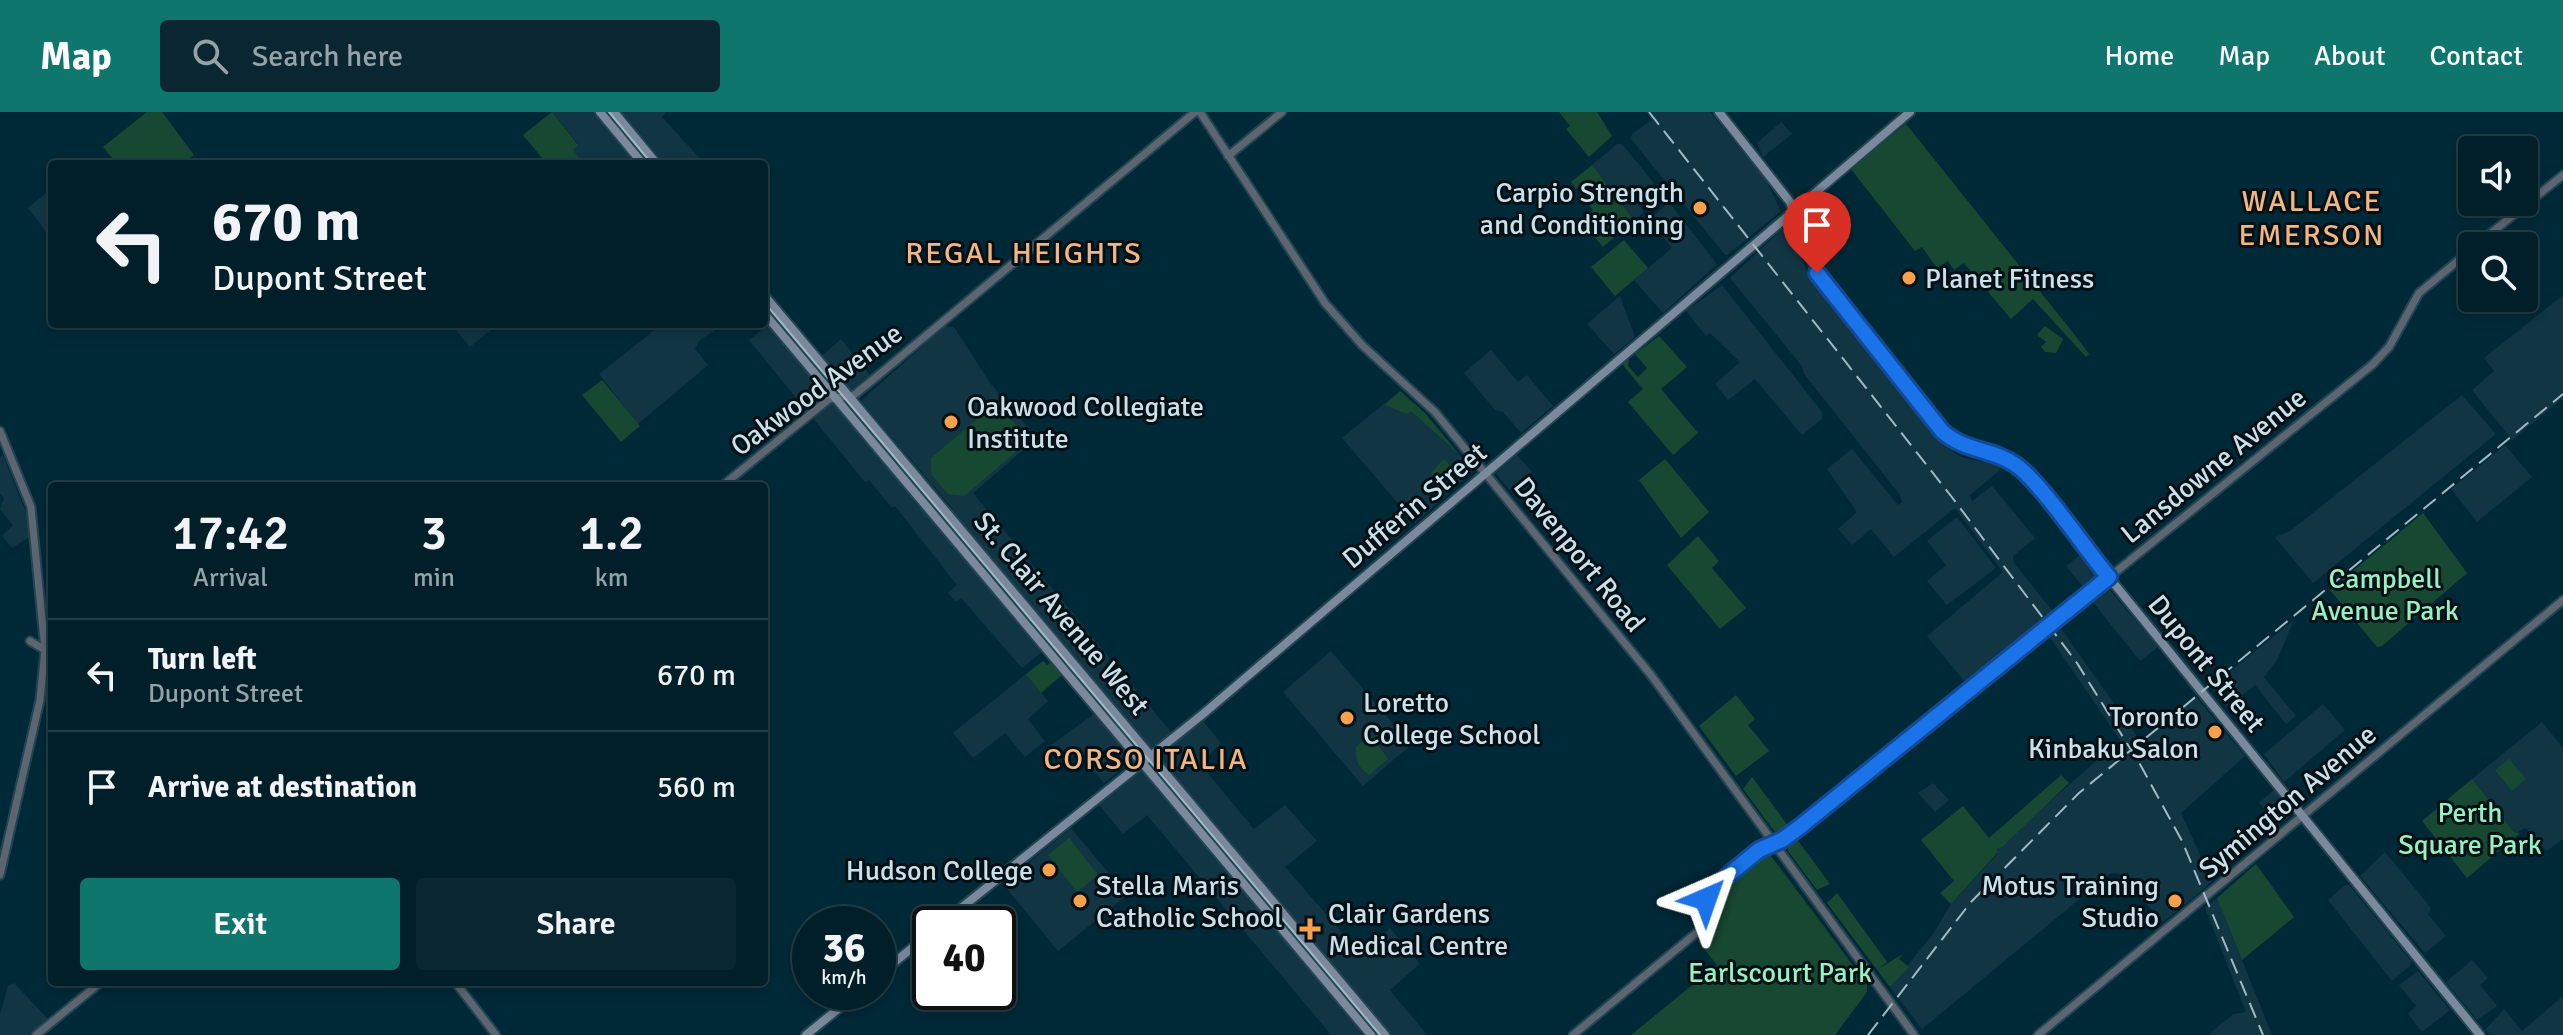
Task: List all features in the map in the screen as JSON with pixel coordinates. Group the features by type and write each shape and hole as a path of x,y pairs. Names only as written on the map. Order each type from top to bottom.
{"main road":[{"path":"600,112 640,160"},
{"path":"614,112 654,160"},
{"name":"Dupont Street","path":"1719,112 1793,211 1817,273 1938,427 1953,440 2002,457 2022,470 2480,1035"},
{"name":"Dufferin Street","path":"963,906 1151,755 1910,112"},
{"name":"St. Clair Avenue West","path":"768,300 1385,1035"},
{"name":"St. Clair Avenue West","path":"768,318 1371,1035"},
{"path":"896,961 912,948"},
{"path":"806,1035 837,1010"}],"street":[{"name":"Davenport Road","path":"1198,112 1337,318 1435,412 1651,675 1914,1035"},
{"name":"Oakwood Avenue","path":"727,482 834,398 849,396 1198,112"},
{"path":"1228,156 1282,112"},
{"name":"Lansdowne Avenue","path":"2493,232 2563,175"},
{"name":"Lansdowne Avenue","path":"1573,1035 1707,924 1711,917 1706,903 1709,891 1759,850 1801,826 2372,365 2389,347 2419,293 2458,260"},
{"path":"0,431 31,507 45,650 40,700 0,875"},
{"name":"Symington Avenue","path":"2038,1035 2563,600"},
{"path":"30,641 45,650"},
{"path":"36,1035 96,986"},
{"path":"458,986 496,1035"}],"shaded area":[{"path":"552,112 594,112 633,160 581,160 572,150 578,144"},
{"path":"622,112 666,112 662,117 701,160 662,160"},
{"path":"1646,112 1710,112 1767,182 1781,211 1726,256 1631,139 1632,134 1652,120"},
{"path":"1781,122 1792,134 1763,157 1757,143"},
{"path":"1617,144 1622,144 1654,183 1634,199 1644,212 1634,220 1592,165"},
{"path":"48,191 48,235 28,208"},
{"path":"1666,205 1671,205 1717,264 1663,313 1634,280 1672,248 1649,219"},
{"path":"1782,229 1790,230 1807,272 1944,446 1961,457 1998,465 2000,470 1970,495 1972,501 1992,486 2035,538 2013,556 2014,563 2054,613 2060,627 2141,742 2196,697 2245,756 2181,813 2212,881 2199,893 2163,922 2119,874 2111,873 1922,1029 1890,987 1933,934 1951,904 1998,853 1995,850 2120,740 2040,623 1966,683 1927,636 2003,572 1955,508 1894,557 1871,529 1852,545 1838,529 1857,512 1827,469 1852,449 1898,505 1902,502 1900,495 1804,374 1802,366 1730,278"},
{"path":"1722,285 1822,412 1822,419 1802,435 1755,379 1728,400 1715,384 1740,362 1710,333 1706,336 1686,311"},
{"path":"2563,295 2563,398 2512,440 2472,390 2494,371 2484,358"},
{"path":"1620,296 1635,337 1614,354 1587,324"},
{"path":"768,325 935,523 953,509 861,401 945,326 954,327 990,383 1037,438 973,493 1171,732 1151,748 1059,638 1022,668 961,598 956,602 948,593 957,585 895,506 892,508 869,480 865,482 749,340 768,328"},
{"path":"454,328 493,328 470,347"},
{"path":"657,328 719,328 700,340 695,349 708,365 638,424 599,374"},
{"path":"841,339 870,375 851,390 822,356"},
{"path":"1491,350 1518,382 1527,375 1553,406 1521,433 1503,412 1495,410 1464,373"},
{"path":"1400,391 1426,415 1473,471 1415,523 1342,438"},
{"path":"2462,395 2496,434 2313,583 2275,537 2290,531"},
{"path":"2505,445 2532,477 2477,522 2451,489"},
{"path":"3,455 29,520 29,537 12,548 2,536 13,525 0,509 4,498 0,493 0,457"},
{"path":"1517,455 1532,472 1509,490 1496,473"},
{"path":"1957,517 1996,568 1947,605 1927,581 1946,565 1927,541"},
{"path":"2081,554 2098,576 2084,588 2066,566"},
{"path":"2108,588 2158,647 2140,661 2092,601"},
{"path":"2294,620 2278,658 2264,677 2296,716 2286,724 2255,685 2227,707 2211,687"},
{"name":"Loretto College School","path":"1331,651 1411,745 1363,786 1283,692"},
{"path":"1026,674 1048,701 1028,719 1045,741 1025,757 1005,733 973,758 953,733"},
{"path":"2323,704 2345,730 2284,782 2264,754"},
{"path":"1095,713 1132,756 1132,761 1104,783 1078,752 1063,763 1049,747"},
{"path":"1203,721 1221,743 1200,764 1254,829 1285,805 1317,841 1285,867 1361,954 1390,928 1420,964 1390,990 1427,1035 1331,1035 1147,815 1123,834 1099,805"},
{"path":"2542,722 2563,748 2563,839 2547,851 2526,828 2515,833 2472,779"},
{"path":"1933,783 1949,800 1935,812 1918,793"},
{"path":"2274,790 2293,814 2279,825 2259,803"},
{"path":"1071,828 1127,895 1058,951 1003,884"},
{"path":"2385,852 2431,908 2428,914 2446,936 2425,953 2360,876"},
{"path":"2349,885 2411,961 2410,966 2392,981 2328,900"},
{"path":"2217,898 2272,1035 2208,1035 2233,1014 2246,1012 2205,908"},
{"path":"2472,960 2488,978 2480,985 2497,1006 2477,1020 2446,982"},
{"path":"2418,971 2450,1010 2422,1032 2408,1014 2416,1006 2399,985"},
{"path":"14,983 48,1019 29,1035 0,1035 0,1014 8,986"},
{"path":"2563,996 2563,1035 2490,1035 2485,1030 2504,1009 2522,1031"}],"green space":[{"path":"147,112 162,112 194,155 188,160 114,160 103,147"},
{"path":"552,112 578,145 573,150 581,160 544,160 523,135"},
{"path":"1559,112 1597,112 1612,136 1589,157 1566,129 1570,126"},
{"path":"1906,124 2074,334 2089,354 2086,357 2033,299 2011,319 1964,263 1954,270 1948,261 1937,268 1922,247 1915,251 1851,169"},
{"path":"1592,165 1634,220 1603,247 1580,220 1593,210 1587,202 1594,196 1586,180 1576,189 1571,182"},
{"path":"1624,240 1648,268 1615,296 1591,267"},
{"path":"2045,326 2063,339 2056,353 2045,352 2041,347 2046,342 2037,335"},
{"path":"1659,336 1687,367 1661,389 1698,433 1673,455 1628,402 1643,389 1622,364 1629,359 1628,366 1638,377 1647,368 1635,354"},
{"path":"602,380 640,426 621,442 582,395"},
{"path":"1400,391 1424,412 1459,454 1411,411 1407,414 1385,405"},
{"path":"998,407 1022,430 1021,448 964,496 948,494 931,474 931,458 989,409"},
{"path":"1444,459 1456,473 1439,488 1431,473"},
{"path":"1665,459 1709,512 1681,538 1639,480"},
{"name":"Campbell Avenue Park","path":"2423,513 2467,573 2382,646 2377,647 2330,590"},
{"path":"1698,536 1719,561 1712,568 1746,608 1720,629 1667,565"},
{"path":"1043,661 1047,665 1051,662 1062,675 1041,693 1026,674"},
{"path":"1736,695 1755,719 1748,725 1769,751 1736,776 1699,726"},
{"path":"1370,734 1388,759 1369,775 1360,766 1356,747"},
{"path":"2509,759 2526,779 2512,791 2495,770"},
{"path":"2061,775 2069,783 2002,847 1996,849 1998,852 1951,904 1940,893 1954,881 1921,840 1963,806 1989,838"},
{"path":"1752,777 1789,827 1775,832 1743,789"},
{"name":"Perth Square Park","path":"2472,779 2514,832 2520,833 2467,878 2422,821"},
{"path":"1069,838 1098,875 1077,892 1048,855"},
{"path":"1796,838 1830,884 1817,890 1788,851 1788,846"},
{"name":"Earlscourt Park","path":"1768,852 1867,984 1867,992 1835,1035 1631,1035 1717,965 1698,941 1718,922 1715,897"},
{"path":"2256,864 2294,917 2242,960 2217,898"},
{"path":"1837,893 1887,962 1878,969 1903,954 1899,959 1909,967 1890,987 1827,903"}],"tram line":[{"path":"609,112 649,160"},
{"path":"768,307 1380,1035"}],"railway":[{"path":"1649,112 1951,496 2077,663 2141,766 2182,841 2263,1035"},
{"path":"1868,1035 1971,902 2079,793 2563,394"}],"place":[{"name":"Carpio Strength and Conditioning","path":"1700,208"},
{"name":"Planet Fitness","path":"1909,278"},
{"name":"Oakwood Collegiate Institute","path":"951,422"},
{"name":"Loretto College School","path":"1347,718"},
{"name":"Toronto Kinbaku Salon","path":"2215,732"},
{"name":"Hudson College","path":"1049,870"},
{"name":"Stella Maris Catholic School","path":"1080,901"},
{"name":"Motus Training Studio","path":"2175,901"},
{"name":"Clair Gardens Medical Centre","path":"1310,929"}],"district":[{"name":"WALLACE EMERSON","path":"2312,218"},
{"name":"REGAL HEIGHTS","path":"1024,253"},
{"name":"CORSO ITALIA","path":"1146,759"}],"route":[{"path":"1706,899 1709,891 1759,850 1782,840 1801,826 2109,577 2022,470 2002,457 1949,438 1942,431 1817,273"}]}
